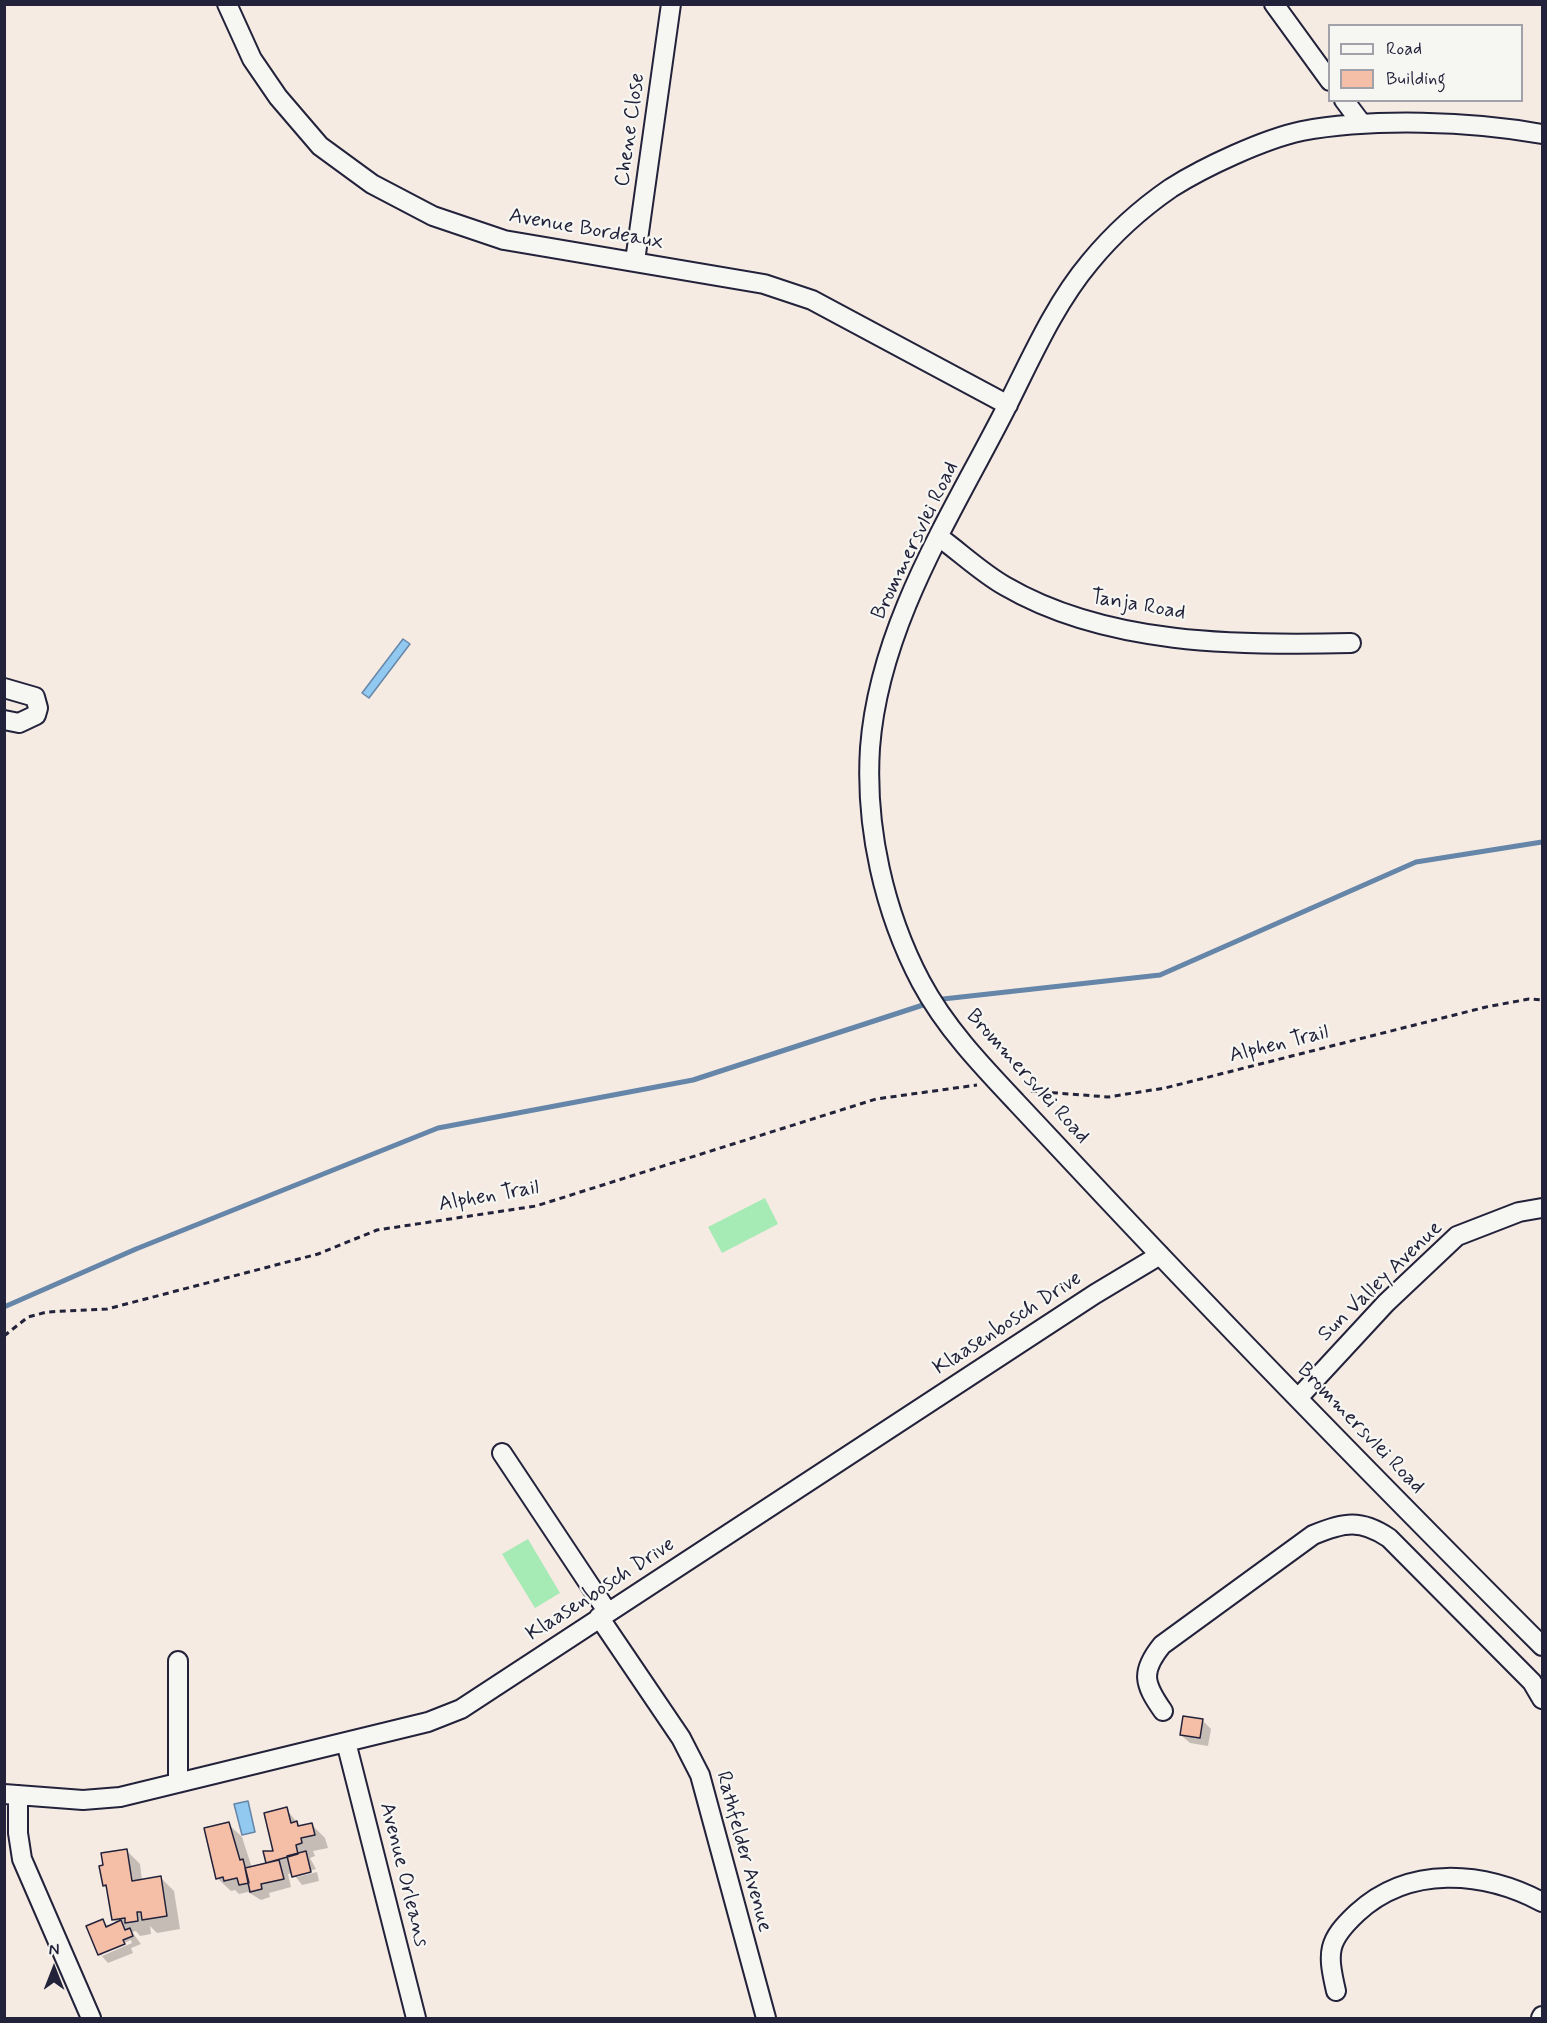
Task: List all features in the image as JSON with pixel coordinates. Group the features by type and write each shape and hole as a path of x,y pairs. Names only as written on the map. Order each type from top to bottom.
{"street":[{"name":"Avenue Bordeaux","path":"227,4 252,59 278,97 320,146 372,184 433,216 504,240 764,284 812,300 1008,405"},
{"name":"Chene Close","path":"636,261 671,4"},
{"path":"1274,4 1328,80"},
{"path":"1346,102 1362,124"},
{"name":"Brommersvlei Road","path":"1542,134 1517,129 1362,124 1297,132 1215,164 1171,188 1126,224 1088,264 1052,320 939,537 897,629 877,702 870,748 873,836 890,908 920,980 968,1050 1160,1255 1542,1646"},
{"name":"Tanja Road","path":"939,537 1005,586 1076,618 1160,636 1241,644 1264,646 1352,643"},
{"path":"4,688 35,697 38,708 36,715 20,723 4,720"},
{"name":"Sun Valley Avenue","path":"1299,1397 1386,1303 1457,1236 1502,1217 1542,1208"},
{"name":"Klaasenbosch Drive","path":"11,1795 105,1800 428,1722 461,1709 1095,1294 1160,1255"},
{"name":"Rathfelder Avenue","path":"502,1454 681,1738 700,1774 766,2019"},
{"path":"1163,1711 1151,1695 1147,1676 1149,1662 1162,1645 1313,1535 1337,1525 1351,1524 1366,1526 1389,1538 1532,1682 1542,1699"},
{"path":"178,1661 178,1782"},
{"name":"Avenue Orleans","path":"346,1742 416,2019"},
{"path":"11,1795 22,1858 91,2019"},
{"path":"1336,1991 1330,1964 1333,1940 1374,1898 1402,1884 1433,1877 1467,1879 1496,1883 1523,1892 1542,1902"}],"path":[{"name":"Alphen Trail","path":"1027,1090 1108,1097 1165,1089 1486,1007 1529,999 1542,1000"},
{"name":"Alphen Trail","path":"4,1336 28,1317 47,1312 107,1309 318,1254 377,1230 536,1206 876,1099 982,1084"}],"green space":[{"path":"765,1198 778,1224 722,1253 708,1227"},
{"path":"528,1539 560,1593 535,1608 502,1554"}],"water":[{"path":"403,639 410,644 369,698 362,693"},
{"path":"248,1801 255,1832 242,1835 234,1804"}],"building":[{"path":"1183,1716 1203,1719 1200,1738 1180,1735"},
{"path":"287,1807 291,1823 297,1821 298,1826 312,1823 315,1835 301,1838 302,1843 296,1845 298,1854 266,1863 263,1851 273,1851 264,1813"},
{"path":"229,1822 249,1883 239,1885 237,1878 224,1881 223,1877 216,1879 204,1828"},
{"path":"127,1849 132,1881 161,1876 167,1916 142,1920 141,1912 137,1912 138,1921 125,1923 125,1918 112,1920 106,1885 103,1886 99,1866 103,1865 101,1853"},
{"path":"306,1851 311,1872 292,1877 287,1856"},
{"path":"279,1860 284,1879 261,1884 262,1889 250,1892 245,1868"},
{"path":"103,1919 106,1927 121,1920 125,1930 130,1928 133,1936 123,1940 125,1944 98,1955 86,1926"}],"waterway":[{"path":"943,999 1160,975 1416,862 1542,842"},
{"path":"4,1307 136,1249 438,1128 693,1080 923,1005"}]}
